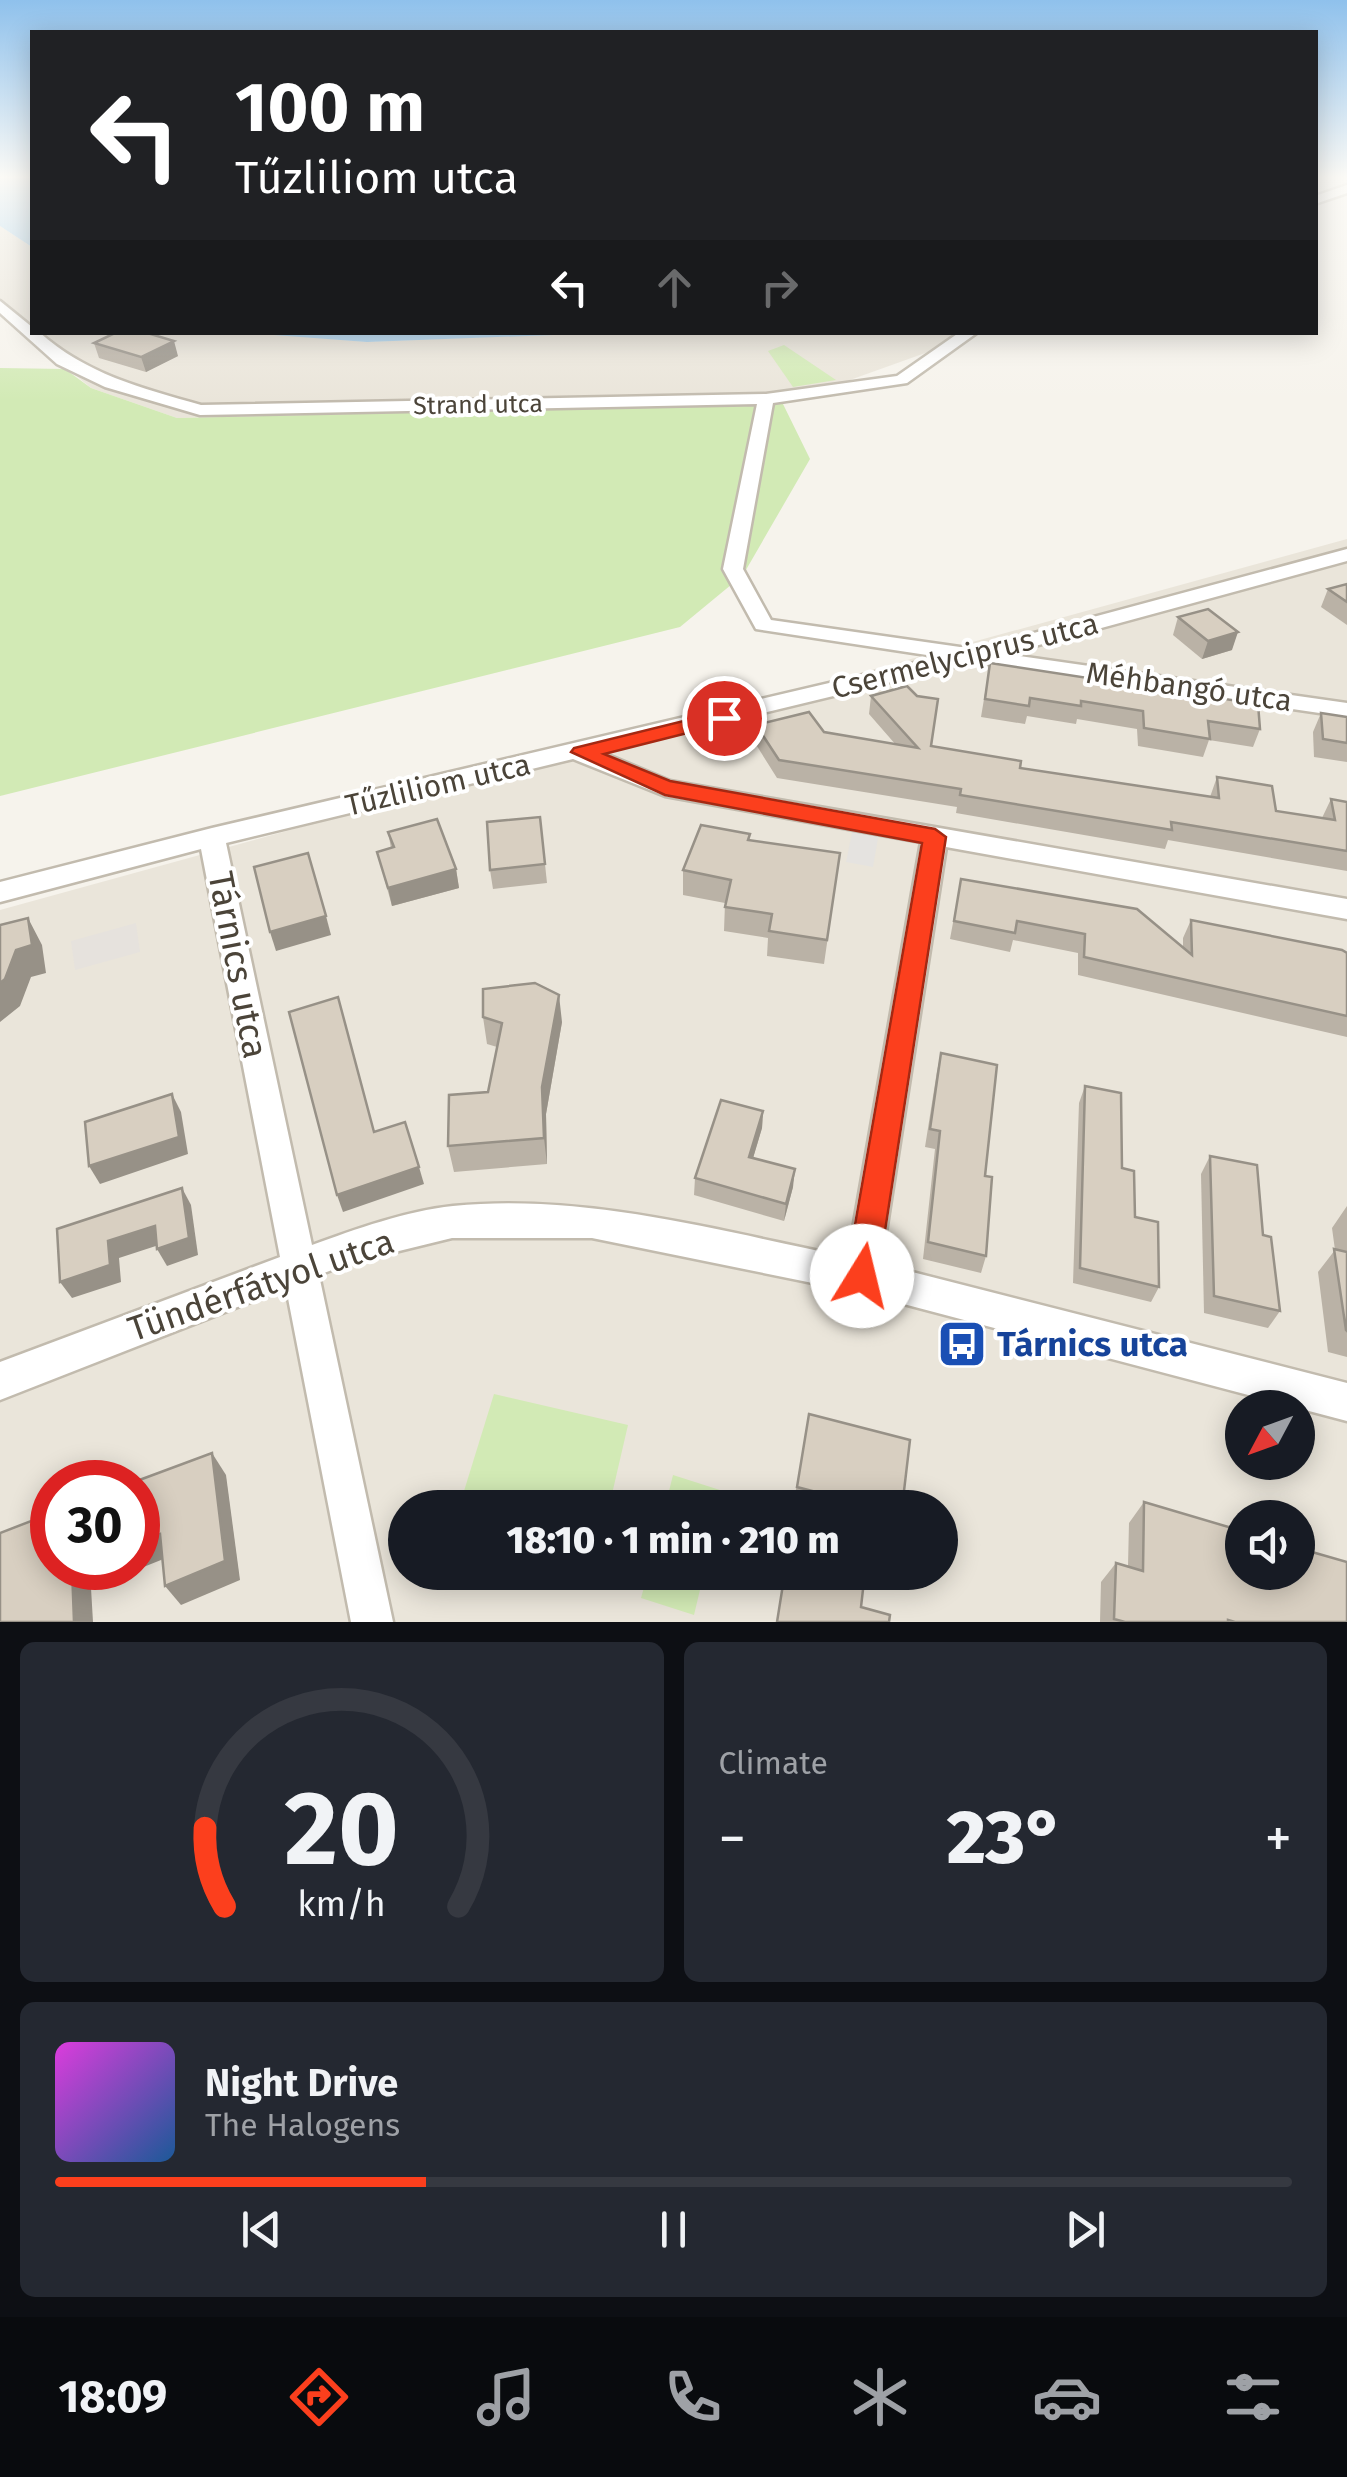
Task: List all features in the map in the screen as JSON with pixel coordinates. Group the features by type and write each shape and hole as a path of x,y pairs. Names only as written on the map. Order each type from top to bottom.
{"street":[{"name":"Strand utca","path":"0,305 30,332"},
{"name":"Strand utca","path":"33,335 62,361 111,384 200,410 766,399 902,380 967,335"},
{"name":"Méhbangó utca","path":"766,399 732,569 763,625 1347,710"},
{"name":"Csermelyciprus utca","path":"582,752 972,656 1347,555"},
{"name":"Tűzliliom utca","path":"0,892 212,837 582,752"},
{"path":"582,752 665,788 1347,909"},
{"name":"Tárnics utca","path":"212,837 372,1622"},
{"path":"862,1276 935,837"},
{"name":"Tündérfátyol utca","path":"0,1380 350,1247 452,1222 592,1222 862,1276 1347,1402"}],"shaded area":[{"path":"0,251 30,251 30,335 284,335 367,342 534,335 975,335 783,404 177,418 91,388 0,313"},
{"path":"1347,539 1347,1622 0,1622 0,910"},
{"path":"854,823 880,827 873,867 846,862"},
{"path":"136,923 140,952 75,970 71,941"}],"green space":[{"path":"784,345 836,380 793,387 768,351"},
{"path":"0,368 65,369 91,388 177,418 783,404 810,459 743,575 680,627 0,796"},
{"path":"494,1394 628,1425 613,1490 464,1490"},
{"path":"673,1475 720,1490 669,1490"},
{"path":"643,1590 700,1590 694,1615 641,1598"}],"water":[{"path":"274,335 552,335 367,342"}],"building":[{"path":"111,335 154,335 174,341 141,357 94,343"},
{"path":"1347,584 1347,602 1328,589"},
{"path":"1208,609 1238,632 1208,641 1178,617"},
{"path":"990,663 1258,704 1260,729 1208,721 1210,739 1144,728 1143,711 1081,701 1081,706 1030,698 1029,706 985,699"},
{"path":"907,686 917,696 938,699 931,746 1021,761 1020,768 1219,798 1217,777 1272,786 1276,811 1335,820 1331,799 1347,802 1347,851 1171,822 1172,830 960,795 961,789 779,760 756,725 809,712 824,732 918,748 871,696"},
{"path":"1321,713 1347,717 1347,743 1323,739"},
{"path":"540,817 545,864 490,870 487,822"},
{"path":"437,819 456,869 388,888 377,852 394,847 388,832"},
{"path":"701,825 750,834 748,840 840,853 827,940 769,931 772,914 725,907 731,880 683,870"},
{"path":"308,853 326,916 270,932 254,867"},
{"path":"961,879 1137,909 1192,955 1191,920 1342,950 1347,953 1347,1016 1084,957 1085,934 1017,921 1015,933 954,921"},
{"path":"28,918 32,945 16,950 0,983 0,925"},
{"path":"535,983 559,995 542,1087 544,1138 448,1146 449,1095 488,1092 502,1023 483,1017 483,989"},
{"path":"338,997 374,1132 405,1122 419,1167 337,1195 289,1012"},
{"path":"941,1053 997,1065 985,1176 992,1177 986,1256 928,1242 940,1131 930,1129"},
{"path":"1085,1086 1121,1093 1122,1168 1134,1171 1135,1217 1158,1222 1159,1287 1080,1268"},
{"path":"172,1094 179,1137 89,1166 85,1122"},
{"path":"721,1100 763,1111 749,1157 795,1169 786,1204 695,1178"},
{"path":"1210,1156 1257,1165 1263,1235 1271,1237 1280,1311 1214,1296"},
{"path":"182,1188 189,1238 157,1249 155,1226 108,1241 110,1265 60,1282 57,1229"},
{"path":"1334,1249 1347,1252 1347,1331 1346,1330"},
{"path":"809,1414 910,1440 904,1490 797,1487"},
{"path":"212,1453 225,1561 165,1586 160,1534 160,1472"},
{"path":"1144,1502 1225,1526 1225,1590 1315,1590 1315,1553 1347,1562 1347,1622 1114,1619 1116,1563 1143,1571"},
{"path":"30,1521 30,1590 73,1590 74,1622 0,1622 0,1533"},
{"path":"782,1590 863,1590 861,1607 890,1615 889,1622 777,1622"}],"place":[{"name":"Tárnics utca","path":"962,1344"}],"route":[{"path":"724,718 582,752 665,788 935,837 862,1276"}]}
